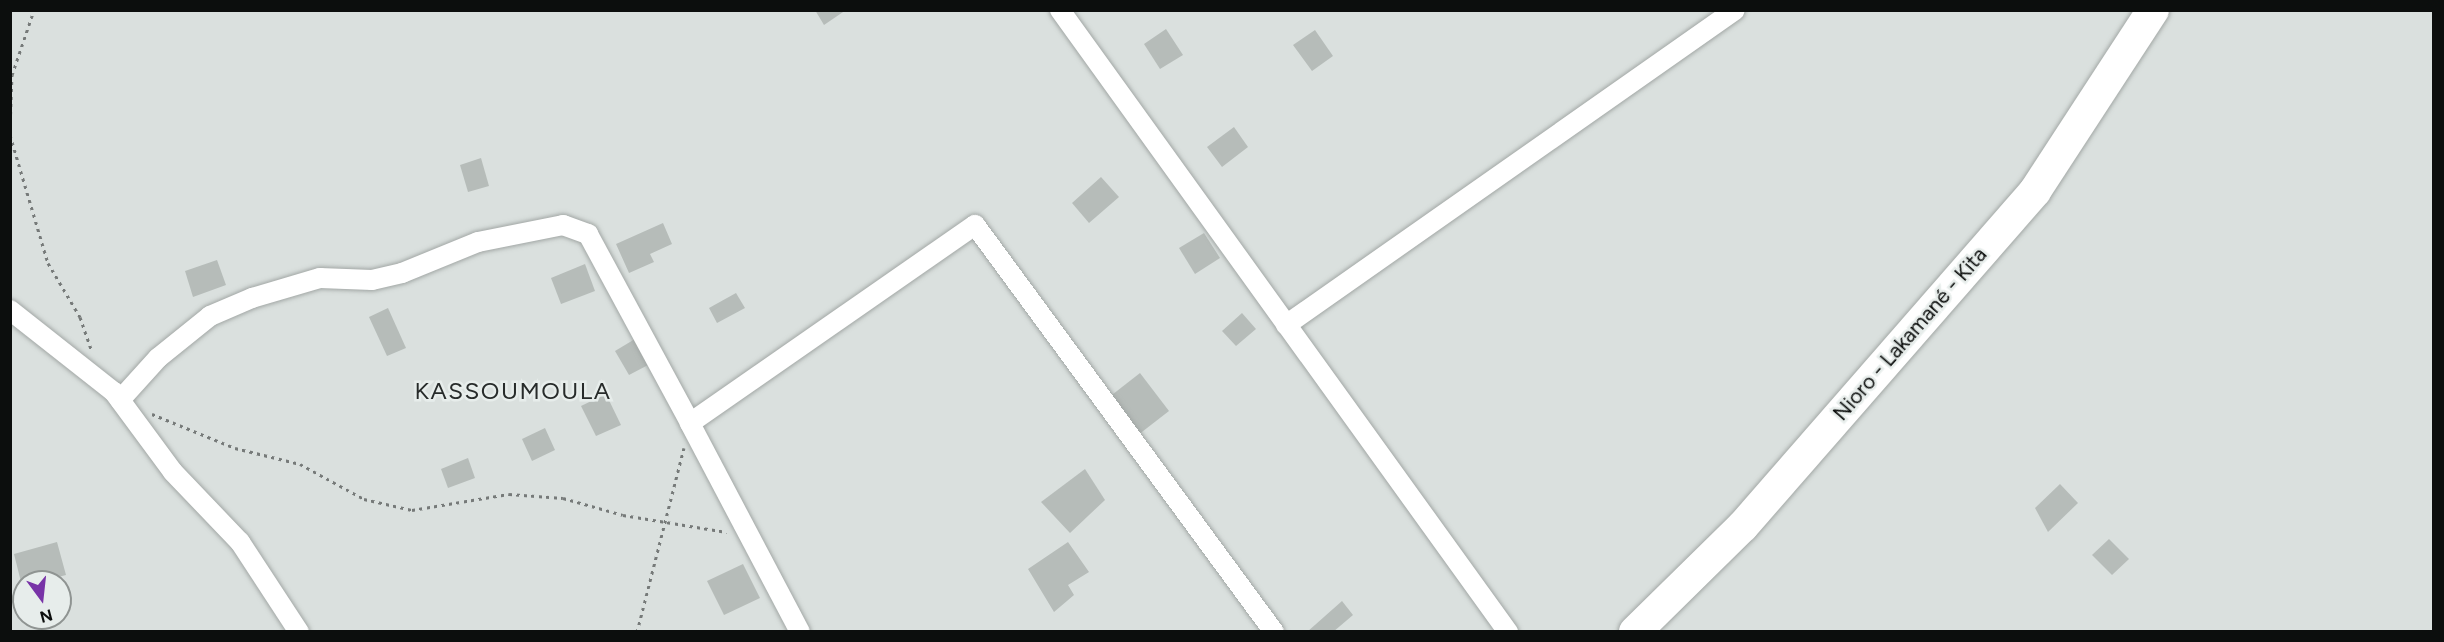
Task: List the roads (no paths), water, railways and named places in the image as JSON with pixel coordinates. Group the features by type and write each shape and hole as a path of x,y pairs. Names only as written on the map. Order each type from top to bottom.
{"main road":[{"name":"Nioro - Lakamané - Kita","path":"1635,632 1743,526 2035,191 2153,10"}],"street":[{"path":"1060,10 1508,632"},
{"path":"1286,326 1735,10"},
{"path":"120,400 159,358 210,316 252,298 320,278 372,280 402,273 478,242 563,225 588,234 800,632"},
{"path":"690,423 975,225 1264,628"},
{"path":"10,305 17,315 120,400 173,472 240,542 299,632"}],"district":[{"name":"KASSOUMOULA","path":"513,391"}]}
